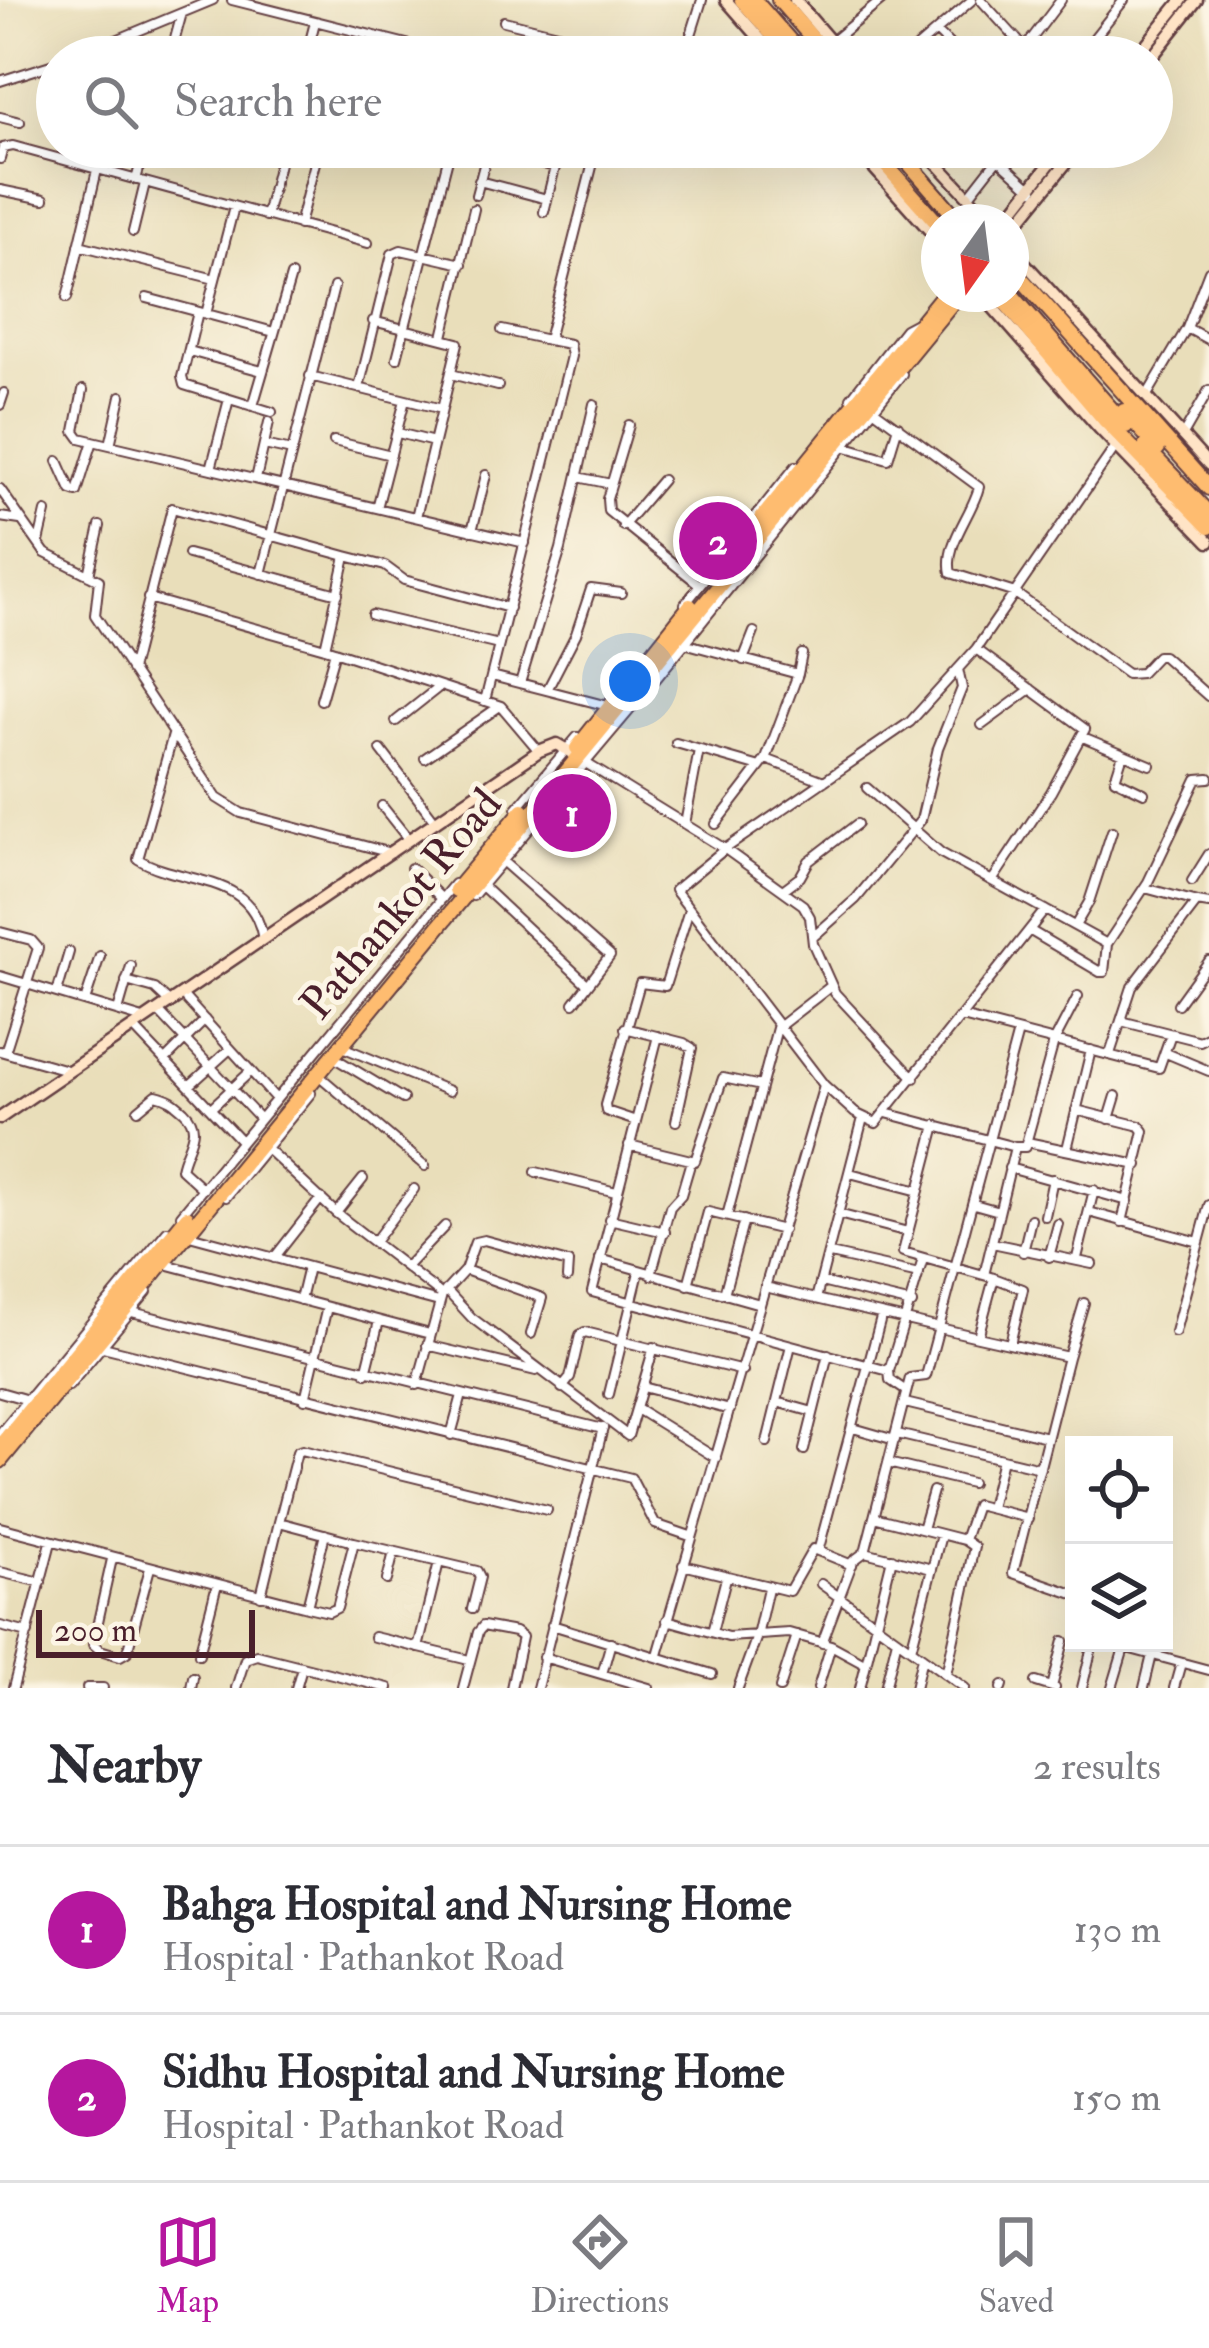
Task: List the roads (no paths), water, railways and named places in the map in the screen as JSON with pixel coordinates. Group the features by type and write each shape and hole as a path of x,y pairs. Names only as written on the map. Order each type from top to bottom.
{"highway":[{"path":"742,0 773,36"},
{"path":"754,0 786,36"},
{"path":"767,0 799,36"},
{"path":"779,0 816,36"},
{"path":"888,168 921,206"},
{"path":"900,168 932,204"},
{"path":"913,168 944,204"},
{"path":"925,168 956,204"},
{"path":"1029,282 1209,488"},
{"path":"1029,303 1209,514"},
{"name":"Pathankot Road","path":"0,1446 478,860 577,755 605,705 930,312"},
{"path":"0,1461 945,312"},
{"path":"1017,312 1164,485 1209,527"},
{"path":"1019,312 1209,501"}],"street":[{"path":"125,36 212,0"},
{"path":"232,0 372,36"},
{"path":"691,36 702,0"},
{"path":"726,0 758,36"},
{"path":"795,0 820,36"},
{"path":"845,36 882,0"},
{"path":"930,36 976,0 1011,36"},
{"path":"1096,36 1124,0"},
{"path":"1169,36 1197,0"},
{"path":"1151,36 1176,2"},
{"path":"1032,36 1054,3"},
{"path":"176,36 182,12"},
{"path":"504,21 565,36"},
{"path":"311,36 315,22"},
{"path":"936,31 941,36"},
{"path":"0,81 36,70"},
{"path":"0,117 20,122"},
{"path":"0,159 5,146 36,153"},
{"path":"90,168 368,243"},
{"path":"133,232 142,168"},
{"path":"266,216 278,168"},
{"path":"299,225 313,168"},
{"path":"397,358 447,168"},
{"path":"476,195 483,168"},
{"path":"544,212 555,168"},
{"path":"548,340 591,168"},
{"path":"874,168 921,221"},
{"path":"941,168 973,204"},
{"path":"967,198 991,168"},
{"path":"1010,168 1035,192"},
{"path":"1029,205 1050,168"},
{"path":"1023,204 1058,168"},
{"path":"67,298 97,170"},
{"path":"479,182 548,199"},
{"path":"0,190 44,199"},
{"path":"234,207 181,379 184,385 253,406 270,417 256,479"},
{"path":"443,337 474,209"},
{"path":"79,245 215,279"},
{"path":"359,388 392,254 401,250 462,264"},
{"path":"1145,398 1187,328 1209,271"},
{"path":"253,406 291,276"},
{"path":"1029,279 1209,465"},
{"path":"261,574 334,287"},
{"path":"147,298 274,332"},
{"path":"0,1433 442,899 684,643 950,312"},
{"path":"998,312 1209,542"},
{"path":"492,676 605,705 905,329 924,320"},
{"path":"374,321 458,344 416,517"},
{"path":"1187,328 1209,340"},
{"path":"485,701 572,351 569,344 502,330"},
{"path":"189,351 262,371"},
{"path":"451,374 498,386"},
{"path":"310,376 442,410"},
{"path":"1181,437 1209,389"},
{"path":"83,391 75,435 525,543"},
{"path":"0,405 4,393"},
{"path":"110,445 121,396"},
{"path":"211,469 229,399"},
{"path":"377,508 406,400"},
{"path":"520,683 547,603 594,404"},
{"path":"873,409 979,487 950,559 951,574 1015,593 1127,674 1141,674 1157,656 1163,656 1208,696"},
{"path":"629,425 611,484 608,512 700,585"},
{"path":"843,446 888,459 898,426"},
{"path":"398,433 434,442"},
{"path":"58,461 71,490 77,492 93,441"},
{"path":"334,441 391,455"},
{"path":"264,445 292,451"},
{"path":"1045,910 879,1122 863,1118 824,1085 675,894 676,888 725,849 910,722 976,649 1116,446"},
{"path":"472,530 486,475"},
{"path":"578,477 611,484"},
{"path":"623,526 662,480"},
{"path":"0,489 50,556 99,582 94,615 226,807 393,853"},
{"path":"130,671 172,508 385,566 404,580 509,608"},
{"path":"39,544 46,512"},
{"path":"0,517 22,520"},
{"path":"89,575 100,526"},
{"path":"188,554 338,594"},
{"path":"321,700 346,556"},
{"path":"547,690 576,634 591,589 621,593"},
{"path":"148,598 501,706 539,751"},
{"path":"372,615 500,645"},
{"path":"743,660 754,632"},
{"path":"684,643 798,674"},
{"path":"976,649 1085,729 992,880"},
{"path":"716,824 763,763 802,653"},
{"path":"812,938 842,914 914,832 924,813 938,748 962,688 958,669"},
{"path":"396,721 440,686"},
{"path":"982,725 1031,689"},
{"path":"424,758 501,706"},
{"path":"173,735 138,859 218,884 251,908 260,922 263,941"},
{"path":"1083,737 1150,765"},
{"path":"676,743 825,781"},
{"path":"0,1118 554,744 784,889 810,917 812,938 831,986 914,1078"},
{"path":"381,750 437,823"},
{"path":"685,824 700,750"},
{"path":"1124,754 1115,779 1144,793"},
{"path":"39,1413 104,1347 482,886 577,755"},
{"path":"1029,930 1104,971 1107,944 1174,835 1196,782 1209,778"},
{"path":"867,788 941,853 1107,944"},
{"path":"382,806 410,842"},
{"path":"784,889 800,877 806,864 857,824"},
{"path":"1075,926 1089,902 1112,831"},
{"path":"1192,881 1209,854"},
{"path":"502,861 610,956 574,1003"},
{"path":"411,868 442,899"},
{"path":"482,886 587,984"},
{"path":"1144,887 1209,904"},
{"path":"1110,1055 1132,987 1197,902"},
{"path":"636,1120 605,1108 625,1028 640,983 665,986 688,913"},
{"path":"0,932 38,945 3,1052 68,1070"},
{"path":"57,993 69,952"},
{"path":"85,1001 100,956"},
{"path":"118,1011 131,966"},
{"path":"1178,1004 1208,967"},
{"path":"0,976 118,1011 139,1023 165,1060 241,1141"},
{"path":"125,981 155,989 170,1003"},
{"path":"727,1216 777,1028 831,986"},
{"path":"182,995 276,1099"},
{"path":"886,1113 1024,1149 1054,1042 1078,996"},
{"path":"158,1011 260,1118"},
{"path":"962,1018 1160,1068 1171,1034"},
{"path":"165,1060 205,1020"},
{"path":"1121,1021 1202,1041 1209,1036"},
{"path":"625,1028 684,1042 693,1051 676,1121"},
{"path":"818,1688 826,1644 852,1565 866,1552 906,1391 911,1378 926,1376 941,1328 1018,1032"},
{"path":"658,1036 592,1292 889,1370"},
{"path":"189,1086 230,1048"},
{"path":"347,1048 449,1091"},
{"path":"1067,1149 1091,1050"},
{"path":"1166,1053 1209,1071"},
{"path":"338,1060 403,1099"},
{"path":"211,1108 250,1072"},
{"path":"629,1145 697,1160 723,1078 761,1086"},
{"path":"323,1079 425,1166"},
{"path":"658,1655 824,1085"},
{"path":"138,1110 156,1095 168,1097 190,1116 194,1134 181,1168 203,1189"},
{"path":"1109,1119 1116,1096"},
{"path":"1076,1110 1142,1129 1138,1165 1122,1222"},
{"path":"816,1299 863,1118"},
{"path":"936,1125 903,1252 1023,1289 1010,1344"},
{"path":"1027,1142 1138,1165"},
{"path":"978,1337 992,1243 1015,1147"},
{"path":"266,1148 336,1213 604,1425"},
{"path":"651,1275 670,1207 681,1195 691,1161"},
{"path":"1009,1168 1127,1201"},
{"path":"536,1172 616,1192"},
{"path":"850,1172 919,1191"},
{"path":"336,1213 363,1179"},
{"path":"1045,1216 1053,1179"},
{"path":"374,1242 414,1189"},
{"path":"1076,1259 1094,1190"},
{"path":"274,1258 321,1198"},
{"path":"974,1204 999,1210"},
{"path":"1175,1332 1209,1205"},
{"path":"1089,1212 1199,1242"},
{"path":"688,1285 707,1213 782,1230"},
{"path":"838,1214 908,1232"},
{"path":"609,1219 664,1232"},
{"path":"1023,1252 1031,1219"},
{"path":"724,1294 744,1220"},
{"path":"1049,1258 1058,1224"},
{"path":"406,1267 445,1226"},
{"path":"193,1236 442,1296"},
{"path":"417,1384 442,1296 465,1270 472,1246 484,1240 568,1263 567,1278"},
{"path":"992,1243 1092,1264"},
{"path":"830,1254 920,1274"},
{"path":"906,1391 890,1380 889,1370 923,1258"},
{"path":"600,1259 760,1304"},
{"path":"169,1265 430,1334"},
{"path":"300,1300 308,1267"},
{"path":"465,1270 542,1298 531,1334"},
{"path":"609,1394 639,1272"},
{"path":"821,1282 912,1304"},
{"path":"766,1287 1068,1358"},
{"path":"1065,1591 1014,1575 1084,1303"},
{"path":"305,1399 327,1307"},
{"path":"132,1312 314,1360 604,1425 629,1436 654,1347"},
{"path":"819,1548 882,1314"},
{"path":"366,1372 380,1321"},
{"path":"562,1388 570,1378 582,1333 743,1371"},
{"path":"427,1345 543,1373"},
{"path":"767,1442 791,1345"},
{"path":"104,1347 631,1478 655,1524 690,1536"},
{"path":"804,1450 827,1354"},
{"path":"643,1387 730,1409"},
{"path":"0,1392 28,1400"},
{"path":"451,1435 462,1395"},
{"path":"777,1402 813,1412"},
{"path":"904,1403 1047,1437"},
{"path":"637,1409 716,1458"},
{"path":"537,1688 604,1425"},
{"path":"853,1428 1040,1468"},
{"path":"261,1596 297,1452 302,1450 548,1510"},
{"path":"990,1508 1002,1459"},
{"path":"888,1463 971,1483"},
{"path":"922,1529 933,1492"},
{"path":"964,1540 974,1506 1028,1518"},
{"path":"874,1517 964,1540 974,1547 949,1680"},
{"path":"279,1522 471,1569 479,1574 472,1609"},
{"path":"0,1527 329,1612 337,1608 354,1542"},
{"path":"307,1607 325,1534"},
{"path":"911,1649 941,1535"},
{"path":"14,1688 51,1542"},
{"path":"683,1565 768,1588 793,1589 808,1552 819,1548 852,1565"},
{"path":"387,1580 394,1552"},
{"path":"866,1552 932,1569"},
{"path":"112,1558 93,1644 120,1656 127,1652 150,1568"},
{"path":"860,1688 892,1558"},
{"path":"418,1648 439,1562"},
{"path":"0,1572 41,1582"},
{"path":"712,1632 726,1578"},
{"path":"200,1654 217,1584"},
{"path":"820,1584 965,1688"},
{"path":"738,1688 768,1588"},
{"path":"668,1620 712,1632 797,1635 866,1664"},
{"path":"463,1688 483,1626 492,1625 520,1634 511,1688"},
{"path":"552,1625 712,1675"},
{"path":"0,1626 28,1633"},
{"path":"780,1688 797,1635"},
{"path":"374,1637 470,1660"},
{"path":"885,1688 897,1639"},
{"path":"1036,1682 1054,1687 1064,1641"},
{"path":"602,1674 611,1642"},
{"path":"1082,1688 1091,1652"},
{"path":"1112,1688 1123,1652"},
{"path":"1140,1652 1209,1670"},
{"path":"1144,1688 1152,1655"},
{"path":"236,1688 248,1656 384,1688"},
{"path":"543,1657 646,1688"},
{"path":"915,1688 922,1657"},
{"path":"1174,1688 1181,1663"},
{"path":"296,1688 302,1667"},
{"path":"340,1688 343,1677"},
{"path":"86,1688 103,1688"}],"place":[{"name":"Sidhu Hospital and Nursing Home","path":"718,541"},
{"name":"Bahga Hospital and Nursing Home","path":"572,813"}]}
